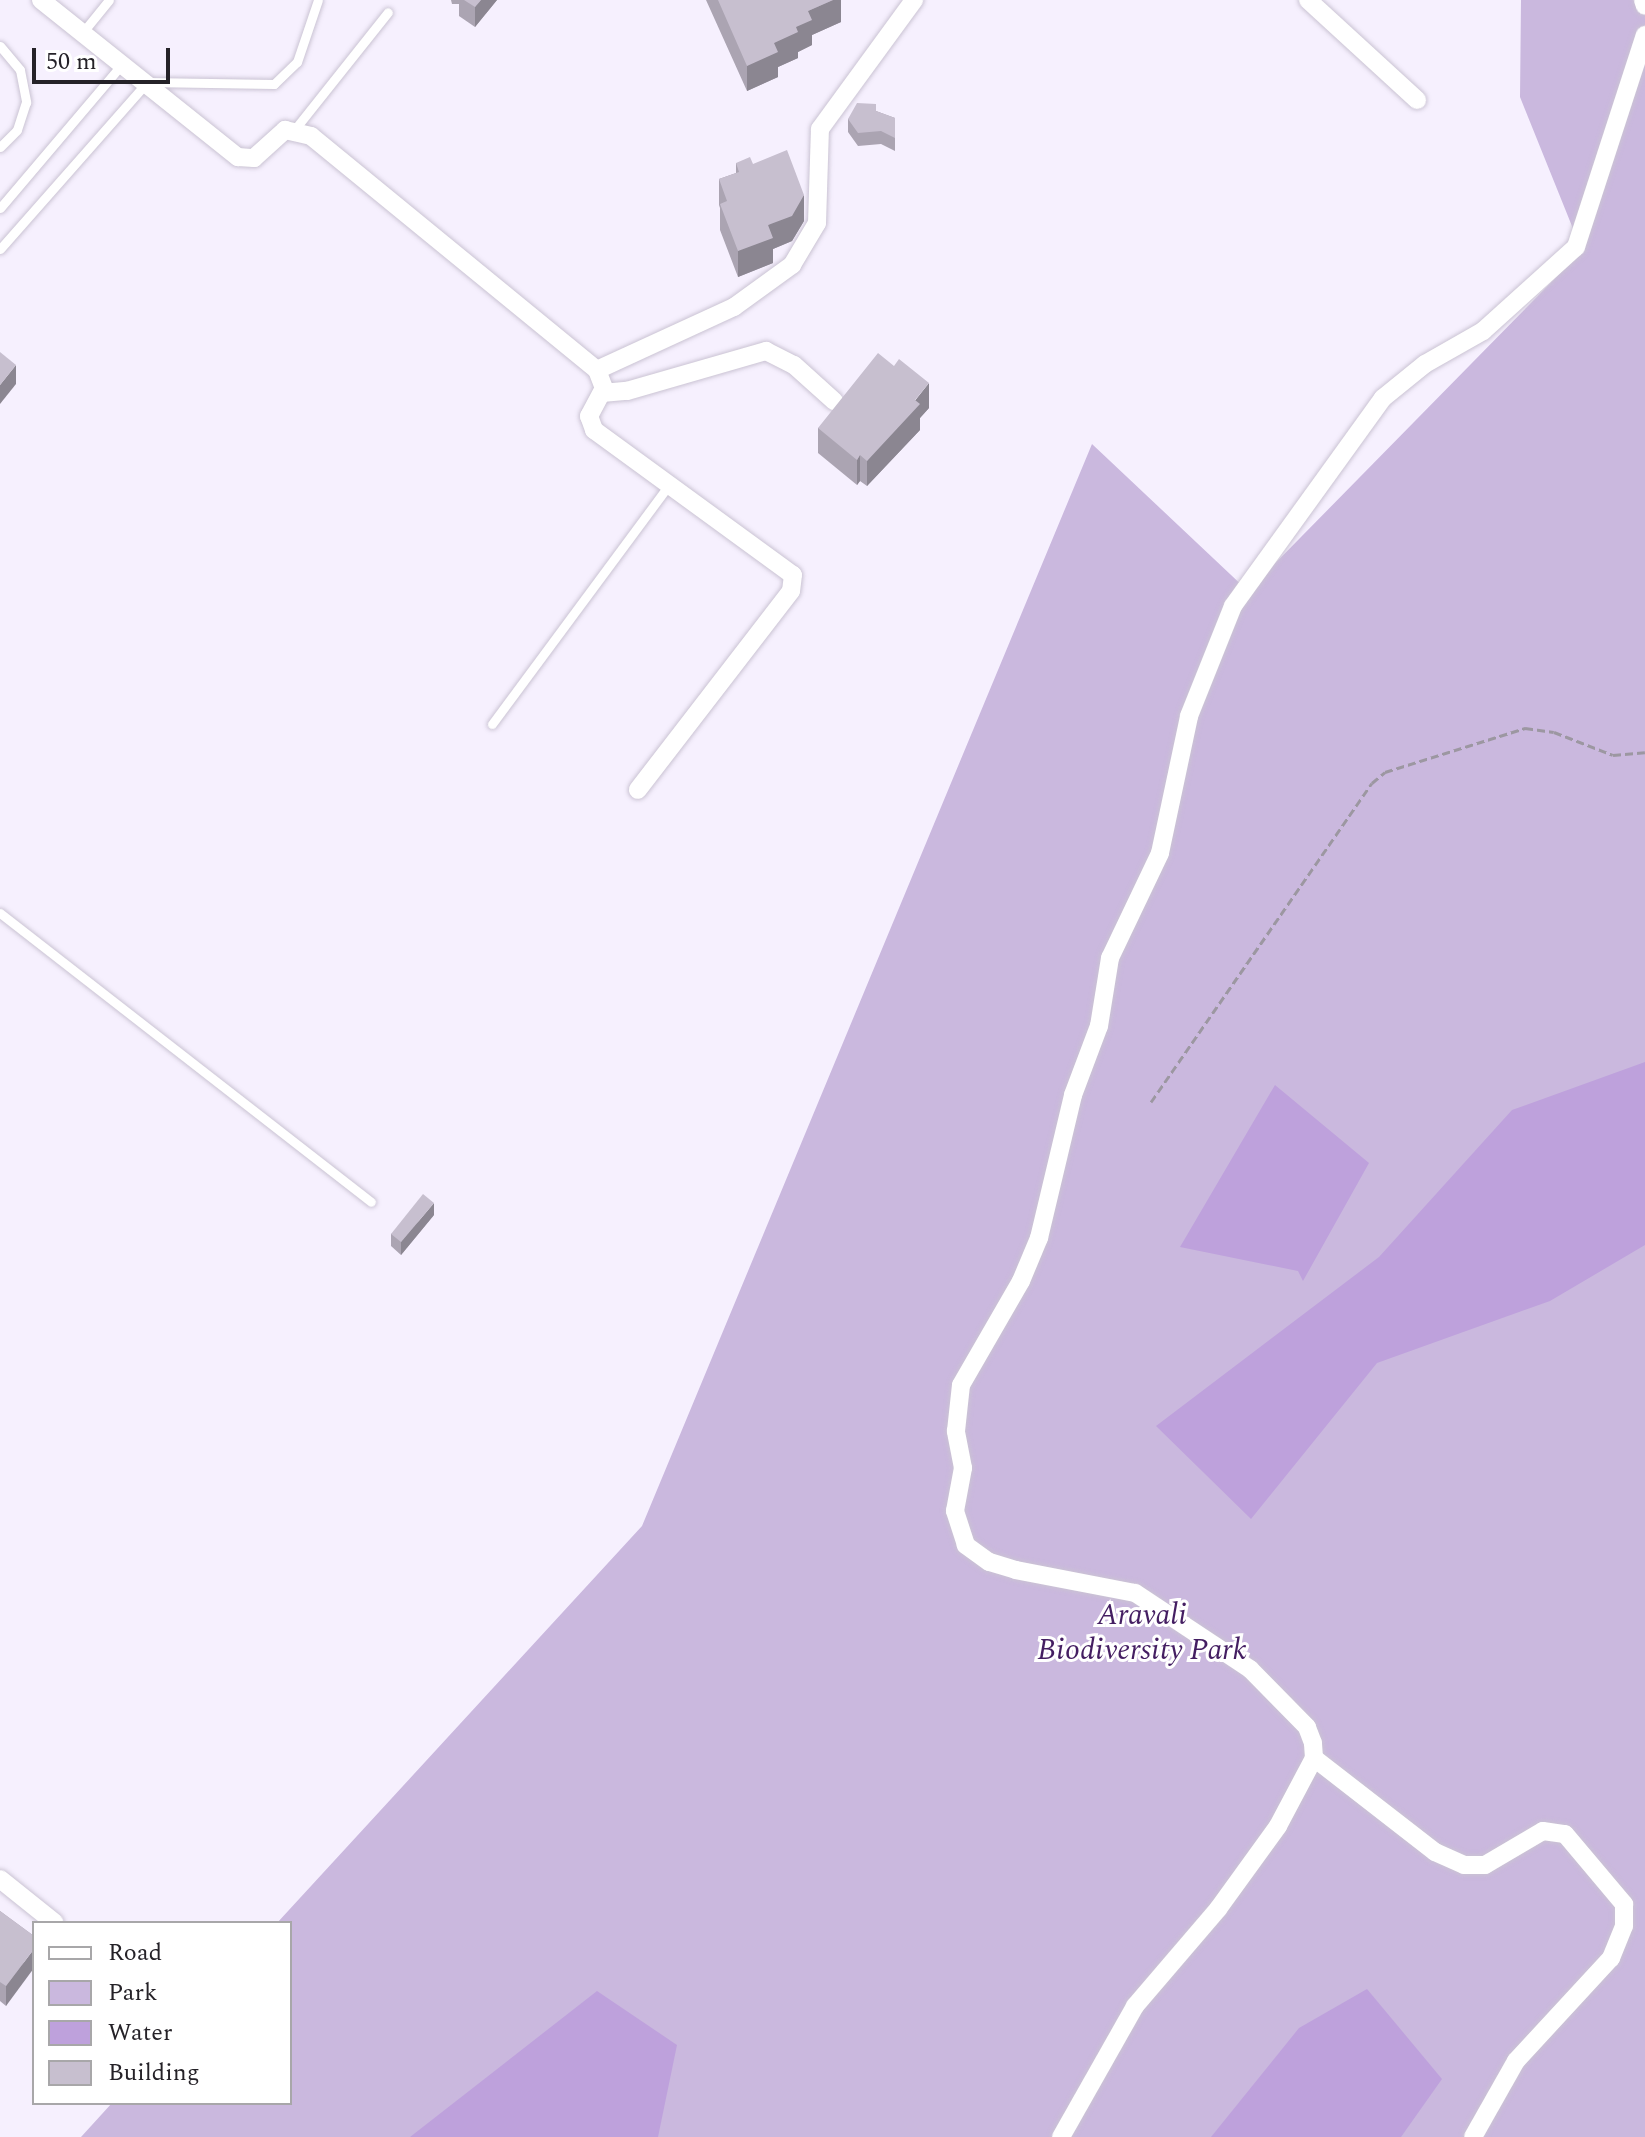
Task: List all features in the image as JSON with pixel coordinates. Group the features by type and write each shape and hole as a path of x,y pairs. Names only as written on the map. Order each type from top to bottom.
{"street":[{"path":"41,0 243,160 254,158 285,130 295,129 311,136 597,370 604,382 590,424 790,572 794,586 638,790"},
{"path":"597,370 734,307 792,265 806,246 821,206 820,129 914,0"},
{"path":"1308,0 1417,100"},
{"path":"1643,0 1645,6"},
{"path":"1473,2137 1516,2061 1611,1958 1624,1926 1624,1904 1565,1834 1543,1831 1485,1865 1464,1865 1435,1852 1314,1758 1307,1727 1250,1669 1135,1593 989,1562 966,1545 955,1511 963,1468 956,1431 961,1385 1021,1281 1039,1238 1073,1095 1099,1026 1110,958 1160,853 1189,716 1233,606 1383,398 1425,364 1483,331 1576,247 1645,35"},
{"path":"602,393 627,391 766,351 794,365 834,401"},
{"path":"1061,2137 1135,2006 1218,1909 1278,1826 1314,1758"},
{"path":"0,1879 52,1921"}],"lane":[{"path":"83,32 109,0"},
{"path":"0,249 147,82 274,84 297,62 318,0"},
{"path":"295,129 388,12"},
{"path":"0,46 20,70 26,102 17,130 0,147"},
{"path":"0,208 123,63"},
{"path":"492,724 671,482"},
{"path":"0,913 371,1202"}],"path":[{"path":"1151,1102 1372,783 1385,772 1525,728 1554,732 1613,755 1645,752"}],"green space":[{"name":"Aravali Biodiversity Park","path":"1521,0 1645,0 1645,2137 81,2137 110,2105 292,2105 292,1921 279,1921 642,1526 1092,444 1248,591 1582,251 1520,97"}],"water":[{"path":"1645,1062 1645,1245 1550,1301 1377,1363 1251,1519 1156,1426 1379,1257 1512,1110"},
{"path":"1275,1085 1369,1163 1303,1281 1298,1271 1180,1247"},
{"path":"1367,1989 1442,2079 1401,2137 1211,2137 1299,2028"},
{"path":"597,1991 677,2045 658,2137 410,2137"}],"building":[{"path":"464,0 481,0 475,7"},
{"path":"718,0 833,0 808,11 812,20 796,27 798,32 774,43 778,52 747,66"},
{"path":"857,103 876,104 876,111 895,118 895,138 881,131 858,133 848,119"},
{"path":"787,150 804,195 792,216 768,225 773,238 738,251 720,204 727,201 719,179 739,172 736,163 750,157 753,164"},
{"path":"0,352 16,365 0,385"},
{"path":"878,353 894,366 899,359 929,383 915,400 920,404 867,461 860,455 857,460 818,428"},
{"path":"423,1194 434,1203 401,1242 391,1234"},
{"path":"0,1911 32,1935 32,1952 6,1986 0,1982"}]}
